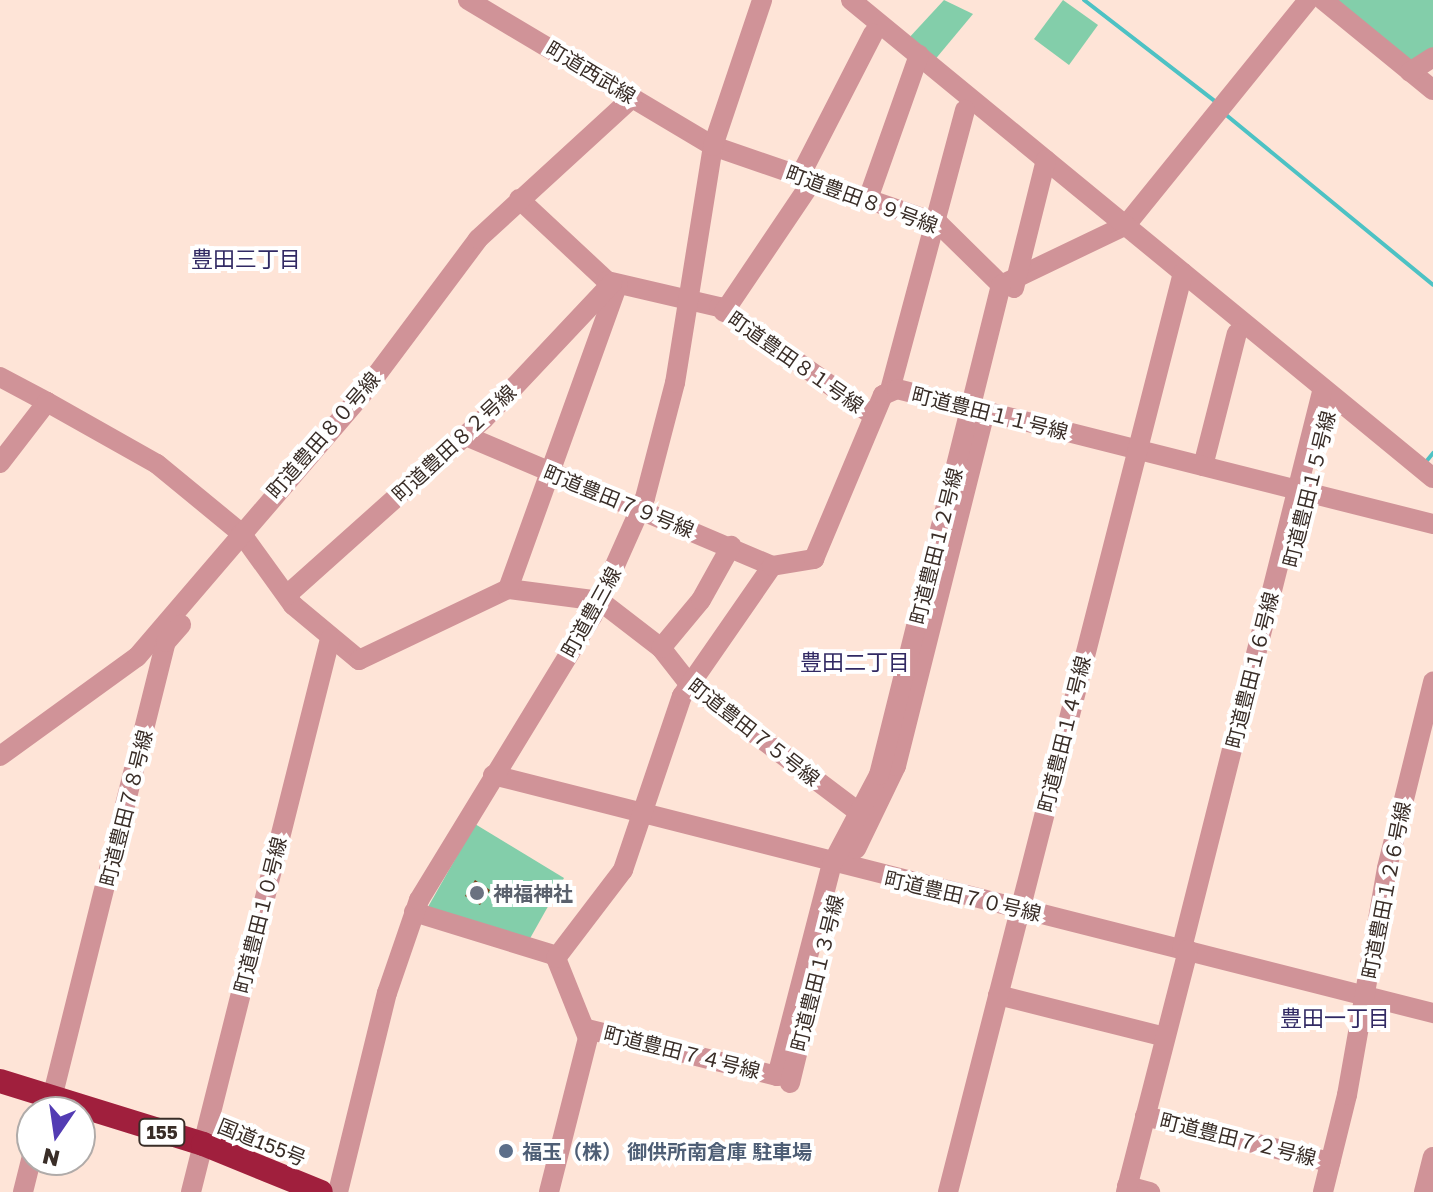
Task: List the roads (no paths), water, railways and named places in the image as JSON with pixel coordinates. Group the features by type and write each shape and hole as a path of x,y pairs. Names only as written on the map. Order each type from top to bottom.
{"highway":[{"name":"国道155号","path":"0,1081 203,1144 321,1192"}],"street":[{"name":"町道西武線","path":"468,0 713,146"},
{"name":"町道豊三線","path":"338,1192 387,993 414,912 493,775 600,601 640,512 667,422 713,146 762,0"},
{"path":"851,0 1328,394 1431,472"},
{"path":"1008,282 1124,226 1308,0"},
{"path":"1323,0 1433,90"},
{"path":"724,312 807,178 873,34"},
{"path":"868,199 918,57"},
{"path":"1410,72 1433,57"},
{"name":"町道豊田８０号線","path":"0,756 151,642 246,539 360,397 478,239 633,97"},
{"path":"890,390 965,110"},
{"name":"町道豊田８９号線","path":"713,146 934,221 1008,282"},
{"name":"町道豊田１２号線","path":"783,1080 840,866 860,813 879,775 980,410 1008,282 1042,160"},
{"path":"508,589 615,284 519,199"},
{"name":"町道豊田１４号線","path":"948,1192 1181,274"},
{"name":"町道豊田８１号線","path":"615,284 688,298 724,312 871,414"},
{"name":"町道豊田８２号線","path":"287,595 466,436 615,284"},
{"path":"1203,466 1237,333"},
{"path":"0,377 157,464 246,539 287,595 330,639 359,660 508,589 600,601"},
{"name":"町道豊田１１号線","path":"772,566 814,559 871,414 890,390 1433,524"},
{"name":"町道豊田１５号線","path":"1127,1189 1328,394"},
{"path":"0,463 47,402"},
{"name":"町道豊田１３号線","path":"840,866 896,766 980,410"},
{"name":"町道豊田７９号線","path":"466,436 772,566"},
{"name":"町道豊田７８号線","path":"47,1095 166,642 246,539"},
{"path":"661,648 701,600 731,546"},
{"path":"557,956 620,874 690,685 772,566"},
{"name":"町道豊田７５号線","path":"600,601 661,648 690,685 860,813"},
{"name":"町道豊田１０号線","path":"191,1192 330,639"},
{"path":"47,1095 154,651 151,642"},
{"name":"町道豊田１２６号線","path":"1323,1192 1365,993 1387,868 1433,682"},
{"name":"町道豊田７０号線","path":"493,775 640,817 1365,993 1433,1013"},
{"path":"414,912 557,956"},
{"path":"549,1192 587,1029 557,956"},
{"path":"998,995 1165,1037"},
{"name":"町道豊田７４号線","path":"587,1029 783,1080"},
{"name":"町道豊田７２号線","path":"1145,1116 1330,1162"},
{"path":"1424,1192 1433,1157"},
{"path":"1127,1189 1150,1192"}],"waterway":[{"path":"1084,0 1216,102"},
{"path":"1225,114 1433,285"},
{"path":"1425,463 1433,453"}],"place":[{"name":"神福神社","path":"477,893"},
{"name":"福玉（株） 御供所南倉庫 駐車場","path":"506,1151"}],"district":[{"name":"豊田三丁目","path":"246,259"},
{"name":"豊田二丁目","path":"855,662"},
{"name":"豊田一丁目","path":"1335,1018"}]}
